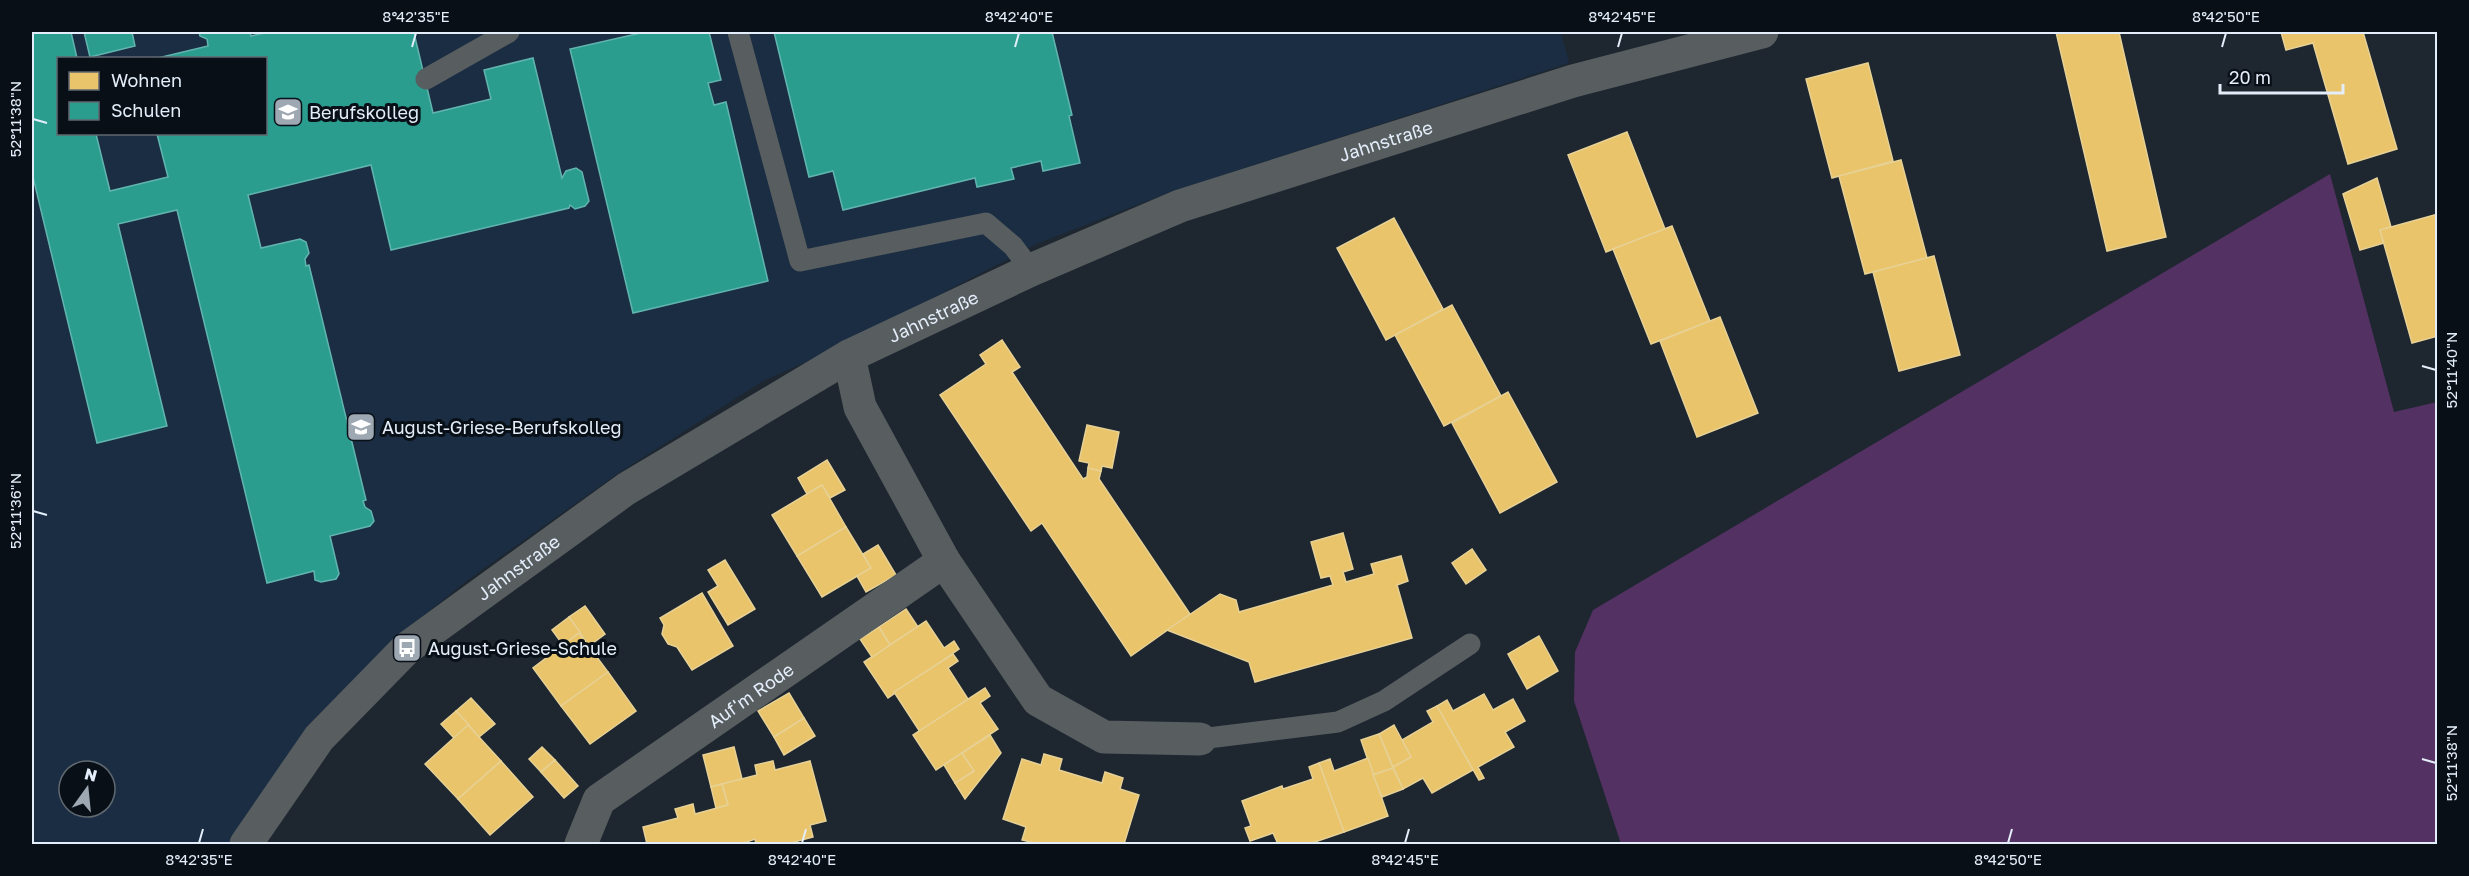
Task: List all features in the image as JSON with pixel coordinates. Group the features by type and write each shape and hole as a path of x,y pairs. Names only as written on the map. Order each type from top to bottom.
{"street":[{"name":"Jahnstraße","path":"246,844 319,738 407,648 626,489 849,356 1031,270 1180,206 1573,81 1762,32"},
{"path":"849,356 860,407 944,561 1038,700 1104,736 1200,739"},
{"name":"Auf'm Rode","path":"581,844 599,800 944,561"}],"lane":[{"path":"426,79 509,32"},
{"path":"738,32 800,261 986,223 1013,246 1031,270"},
{"path":"1200,739 1338,722 1384,701 1470,644"}],"shaded area":[{"name":"August-Griese-Berufskolleg","path":"32,32 1561,32 1569,63 1168,193 1039,243 837,348 763,381 617,474 465,582 394,640 316,723 229,844 32,844"},
{"path":"2330,174 2394,412 2437,402 2437,844 1621,844 1574,701 1575,652 1593,610"}],"building: Wohnen":[{"path":"2056,32 2119,32 2166,237 2107,251"},
{"path":"2281,32 2363,32 2397,149 2348,164 2313,43 2286,50"},
{"path":"1868,63 1893,161 1832,178 1806,79"},
{"path":"1627,132 1665,229 1606,252 1568,155"},
{"path":"1901,160 1927,258 1865,274 1839,176"},
{"path":"2377,178 2391,227 2380,230 2384,243 2360,250 2343,194"},
{"path":"2438,214 2438,336 2412,343 2380,230"},
{"path":"1394,218 1443,309 1386,340 1337,248"},
{"path":"1672,226 1710,321 1651,344 1613,249"},
{"path":"1934,256 1960,355 1899,371 1873,272"},
{"path":"1452,305 1501,396 1444,426 1395,335"},
{"path":"1720,317 1758,413 1697,437 1660,341"},
{"path":"1002,340 1020,367 1012,372 1083,479 1087,477 1088,468 1101,471 1099,479 1190,614 1131,656 1042,523 1031,531 940,395 986,364 980,355"},
{"path":"1508,392 1557,482 1500,513 1452,423"},
{"path":"1087,425 1119,432 1112,468 1102,466 1101,471 1088,468 1089,463 1079,461"},
{"path":"827,460 845,490 830,498 822,485 807,494 798,478"},
{"path":"822,485 846,527 797,556 772,515"},
{"path":"846,527 871,568 822,597 797,556"},
{"path":"1343,533 1353,569 1343,572 1346,582 1374,574 1371,564 1401,556 1408,581 1397,585 1412,638 1255,682 1249,662 1167,630 1220,594 1236,600 1239,612 1333,585 1330,576 1321,578 1311,542"},
{"path":"878,545 896,575 866,592 857,576 871,568 863,554"},
{"path":"1472,549 1486,570 1466,584 1452,563"},
{"path":"725,560 755,609 728,625 708,592 718,586 708,570"},
{"path":"702,593 733,646 692,670 677,647 668,644 662,634 664,625 660,618"},
{"path":"585,606 605,634 589,646 569,617"},
{"path":"906,609 918,627 890,645 879,627"},
{"path":"569,617 580,632 563,645 552,630"},
{"path":"926,621 944,648 954,641 959,649 888,698 864,662"},
{"path":"879,627 890,645 872,657 860,639"},
{"path":"579,633 608,672 561,706 533,668"},
{"path":"1539,636 1558,671 1527,689 1508,654"},
{"path":"953,654 958,661 948,668 968,699 920,732 894,692"},
{"path":"608,672 636,711 590,744 561,706"},
{"path":"985,688 990,696 980,703 998,729 936,770 913,735"},
{"path":"789,693 804,718 774,737 758,711"},
{"path":"1484,694 1493,710 1513,699 1525,721 1505,732 1514,747 1478,767 1484,778 1479,780 1437,706 1447,700 1453,711"},
{"path":"471,698 495,724 479,737 456,711"},
{"path":"1437,706 1473,770 1432,793 1423,778 1403,789 1393,767 1411,757 1402,740 1433,722 1427,711"},
{"path":"456,711 469,725 454,738 441,724"},
{"path":"804,718 815,736 784,755 774,737"},
{"path":"468,725 501,761 458,799 425,764"},
{"path":"1394,725 1411,757 1393,767 1379,734"},
{"path":"1379,734 1393,768 1373,775 1361,740"},
{"path":"990,735 1001,753 965,799 955,783 974,771 962,753"},
{"path":"542,747 555,760 541,772 529,759"},
{"path":"734,747 742,779 711,787 703,755"},
{"path":"962,753 974,771 955,783 944,765"},
{"path":"1044,754 1062,759 1059,770 1102,783 1105,772 1123,778 1120,789 1139,795 1124,844 1039,844 1022,840 1026,827 1003,819 1022,759 1041,765"},
{"path":"1368,758 1388,816 1344,832 1319,763 1330,759 1334,771"},
{"path":"555,760 578,786 564,798 541,772"},
{"path":"501,761 533,797 490,835 458,799"},
{"path":"773,761 775,770 810,761 826,821 810,825 813,837 787,844 756,844 755,839 741,844 647,844 643,827 678,818 675,809 693,804 695,814 728,805 722,784 757,775 755,765"},
{"path":"1319,763 1344,832 1309,844 1278,844 1273,833 1250,841 1245,828 1251,826 1242,801 1282,786 1283,789 1313,779 1309,767"},
{"path":"1393,768 1403,789 1382,797 1373,775"},
{"path":"722,784 728,805 716,808 711,787"}],"building: Schulen":[{"path":"32,32 71,32 77,57 57,57 57,135 96,135 110,191 168,177 157,135 267,135 267,57 162,57 208,46 207,39 200,36 199,32 250,32 251,36 269,32 422,32 414,33 433,113 491,99 484,70 533,58 562,178 566,171 576,168 582,172 589,201 585,206 575,209 570,205 569,208 391,250 371,165 248,195 261,248 300,239 306,242 309,253 305,259 306,266 309,265 366,500 363,501 365,507 371,511 374,521 370,526 330,536 339,574 336,579 321,582 315,580 314,571 267,583 177,210 118,224 167,426 97,443 32,173"},
{"path":"84,32 132,32 135,46 90,57"},
{"path":"645,32 709,32 721,80 708,83 714,105 726,102 768,281 633,313 570,49"},
{"path":"774,32 1052,32 1072,115 1069,116 1080,163 1043,171 1041,161 1011,168 1014,179 977,187 975,178 843,210 833,171 809,177"}],"place":[{"name":"Berufskolleg","path":"288,112"},
{"name":"August-Griese-Berufskolleg","path":"361,427"},
{"name":"August-Griese-Schule","path":"407,648"}]}
